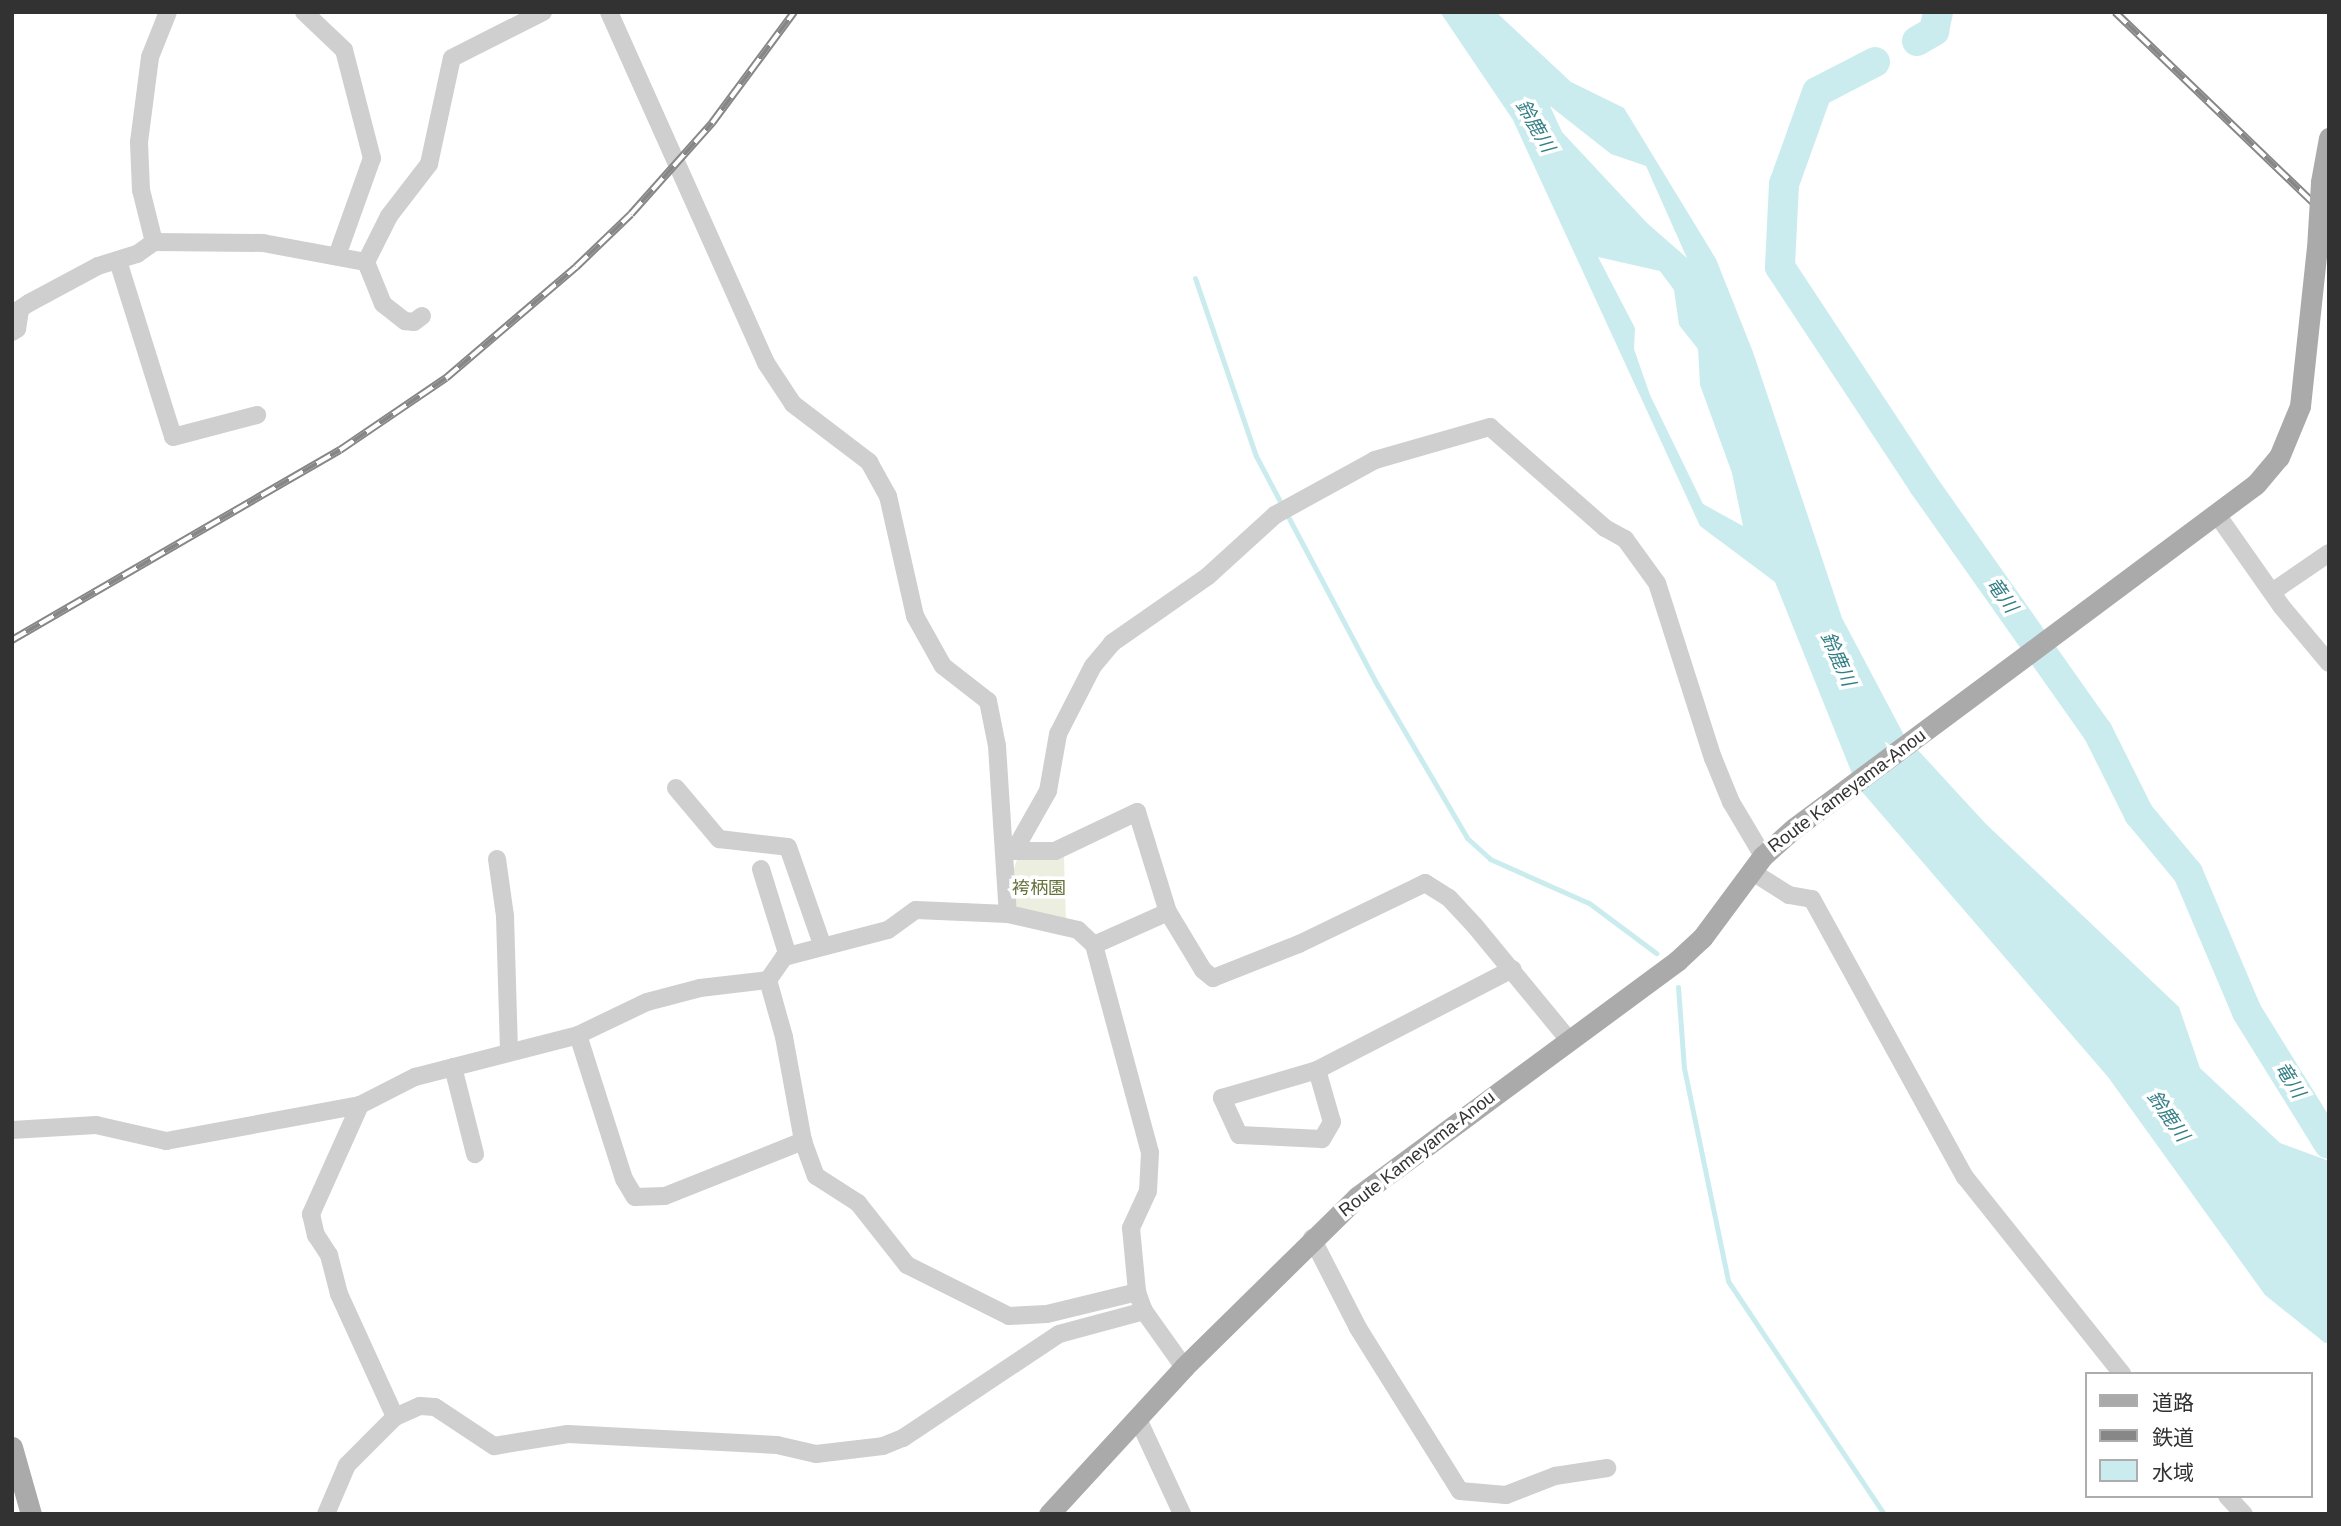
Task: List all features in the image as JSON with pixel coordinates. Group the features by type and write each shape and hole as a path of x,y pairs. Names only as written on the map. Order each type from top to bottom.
{"main road":[{"name":"Route Kameyama-Anou","path":"1049,1514 1184,1367 1312,1238 1402,1161 1685,954 1757,863 1793,829 2213,519 2269,471 2295,422 2306,376 2321,182 2327,161 2329,138"},
{"path":"12,1447 31,1514"}],"street":[{"path":"154,242 141,190 139,142 150,57 168,12"},
{"path":"304,12 344,50 372,158 337,256"},
{"path":"422,316 414,322 405,321 383,304 366,262 389,216 429,164 452,58 543,12"},
{"path":"609,12 766,363 793,404 869,462 888,496 915,616 943,666 988,701 994,717 1009,851 1007,914"},
{"path":"12,332 18,329 20,309 29,303 78,275 118,261 154,242 263,243 366,262"},
{"path":"118,261 173,437 257,415"},
{"path":"1009,851 1048,791 1058,734 1093,666 1112,643 1208,576 1275,515 1395,452 1490,427 1605,528 1625,538 1657,583 1713,758 1757,863 1789,895 1812,899 1965,1177 2120,1372"},
{"path":"2213,519 2329,663"},
{"path":"2272,592 2329,553"},
{"path":"676,788 719,839 788,847 822,944"},
{"path":"1009,851 1055,851 1137,812 1168,912 1203,970 1213,978 1299,944 1425,883 1449,898 1513,969 1569,1040"},
{"path":"497,859 505,916 509,1050"},
{"path":"761,869 788,956"},
{"path":"12,1130 96,1125 166,1141 360,1105 403,1082 509,1050 578,1035 647,1002 700,988 768,980 788,956 822,944 888,930 926,907 1007,914 1078,930 1094,945 1150,1153 1147,1191 1132,1228 1137,1292 1144,1311 1184,1367"},
{"path":"1094,945 1168,912"},
{"path":"1317,1070 1332,1122 1322,1139 1239,1135 1222,1098 1317,1070 1513,969"},
{"path":"768,980 785,1040 803,1141 816,1176 858,1203 907,1265 993,1311 1028,1317 1137,1292"},
{"path":"578,1035 624,1179 635,1197 664,1196 803,1141"},
{"path":"453,1067 475,1154"},
{"path":"360,1105 311,1214 316,1235 329,1255 339,1294 395,1417"},
{"path":"1312,1238 1358,1328 1460,1491 1506,1495 1555,1476 1607,1468"},
{"path":"326,1514 347,1465 395,1417 420,1406 435,1407 494,1446 568,1434 777,1445 836,1454 883,1447 903,1438 1059,1334 1144,1311"},
{"path":"1138,1419 1182,1514"},
{"path":"2229,1498 2244,1514"}],"green space":[{"name":"袴柄園","path":"1018,857 1064,857 1066,922 1022,912 1015,905 1013,871"}],"water":[{"name":"鈴鹿川","path":"1440,12 1496,12 1571,82 1624,108 1716,259 1753,352 1842,618 1904,735 1986,824 2179,1007 2200,1068 2280,1143 2329,1161 2329,1342 2325,1343 2265,1295 2108,1077 1857,786 1775,582 1700,526 1513,120","holes":["1550,106 1611,154 1646,166 1687,258 1647,223 1562,132","1598,257 1660,271 1674,290 1679,325 1698,349 1700,385 1732,473 1743,526 1703,504 1650,395 1634,349 1635,328"]}],"waterway":[{"name":"竜川","path":"1917,41 1934,31 1938,12"},
{"name":"竜川","path":"1875,62 1817,92 1784,184 1780,267 1923,484 2098,732 2139,814 2188,873 2247,1012 2329,1144"},
{"path":"1195,278 1256,456 1378,686 1467,838 1490,859 1589,903 1656,953"},
{"path":"1678,987 1684,1068 1728,1281 1884,1514"}],"railway":[{"path":"12,640 340,450 446,378 576,267 631,214 712,123 794,12"},
{"path":"2115,12 2329,218"}]}
